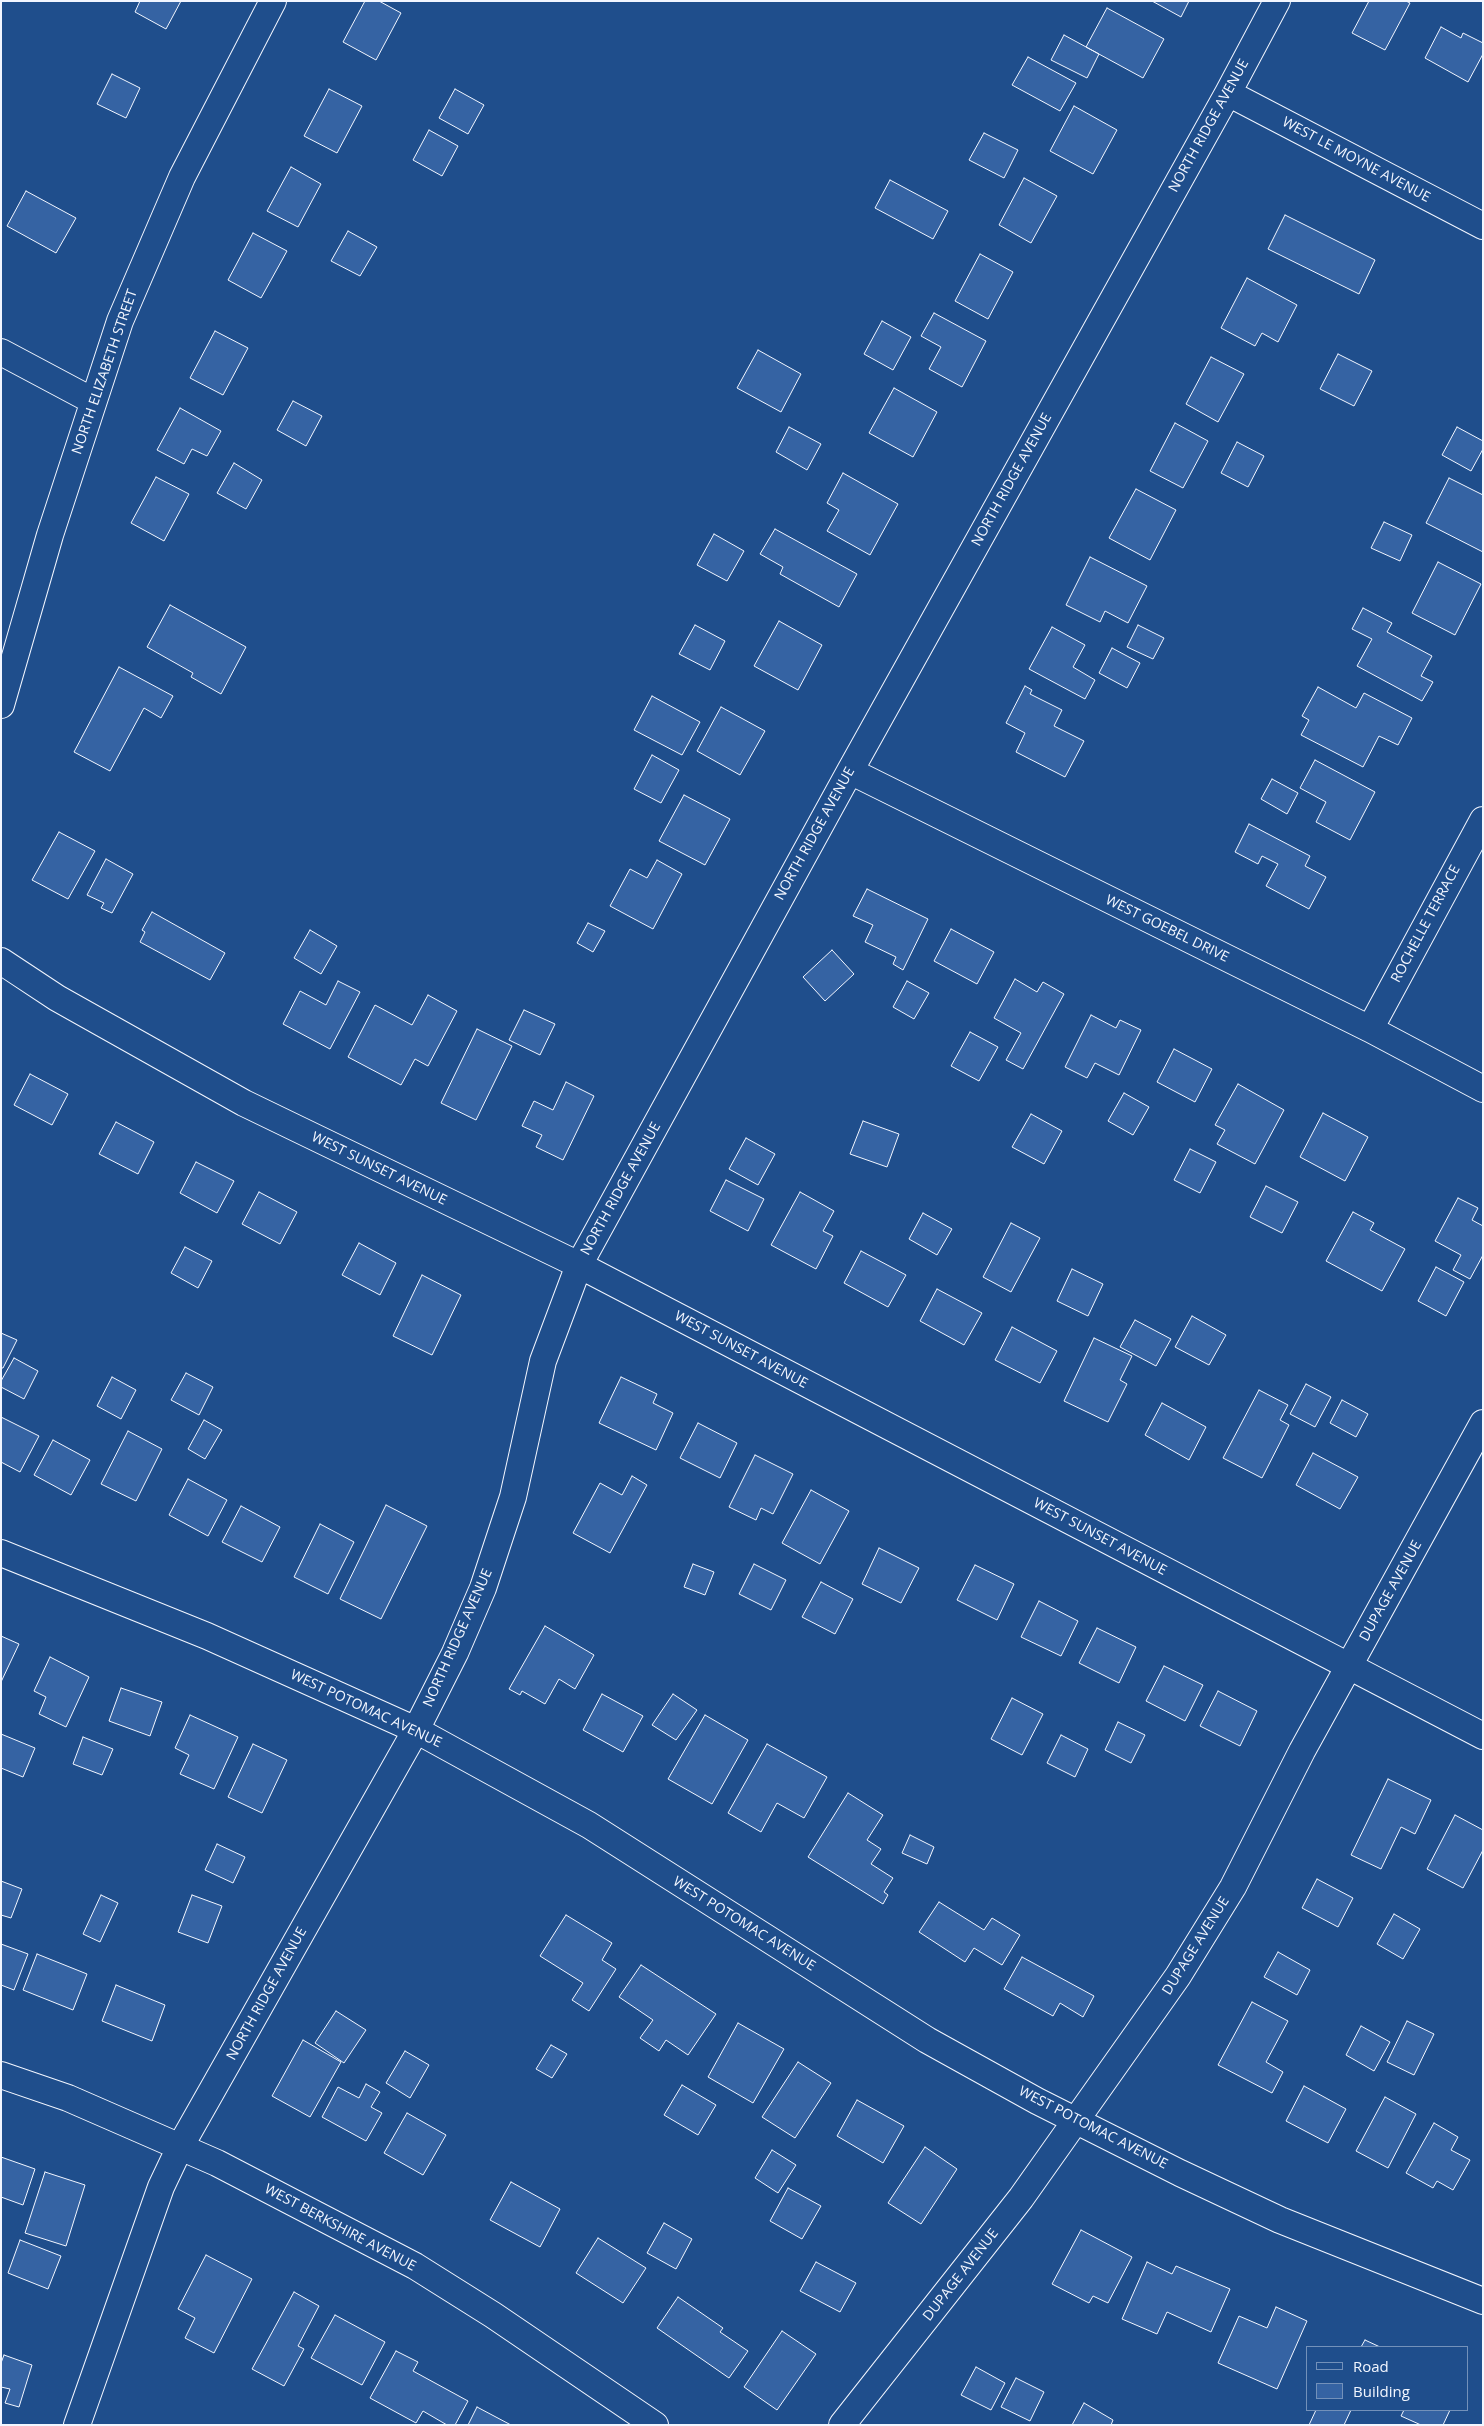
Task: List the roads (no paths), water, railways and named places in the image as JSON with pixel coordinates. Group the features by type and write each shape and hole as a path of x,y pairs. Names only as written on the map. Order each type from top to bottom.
{"street":[{"name":"NORTH ELIZABETH STREET","path":"1,705 50,535 120,321 182,177 273,1"},
{"name":"NORTH RIDGE AVENUE","path":"76,2425 161,2187 180,2147 416,1730 455,1653 483,1588 513,1497 543,1361 579,1265 850,771 1228,93 1277,1"},
{"name":"WEST LE MOYNE AVENUE","path":"1228,93 1483,226"},
{"path":"1,352 93,401"},
{"name":"WEST GOEBEL DRIVE","path":"850,771 1370,1029 1483,1089"},
{"name":"ROCHELLE TERRACE","path":"1370,1029 1483,820"},
{"name":"WEST SUNSET AVENUE","path":"1,961 57,998 244,1104 579,1265 1483,1736"},
{"name":"DUPAGE AVENUE","path":"842,2425 1021,2198 1178,1976 1232,1887 1302,1751 1483,1424"},
{"name":"WEST POTOMAC AVENUE","path":"1,1553 207,1636 416,1730 589,1825 927,2040 1076,2122 1280,2220 1483,2301"},
{"name":"WEST BERKSHIRE AVENUE","path":"1,2075 68,2098 217,2163 415,2266 493,2315 655,2425"}]}
